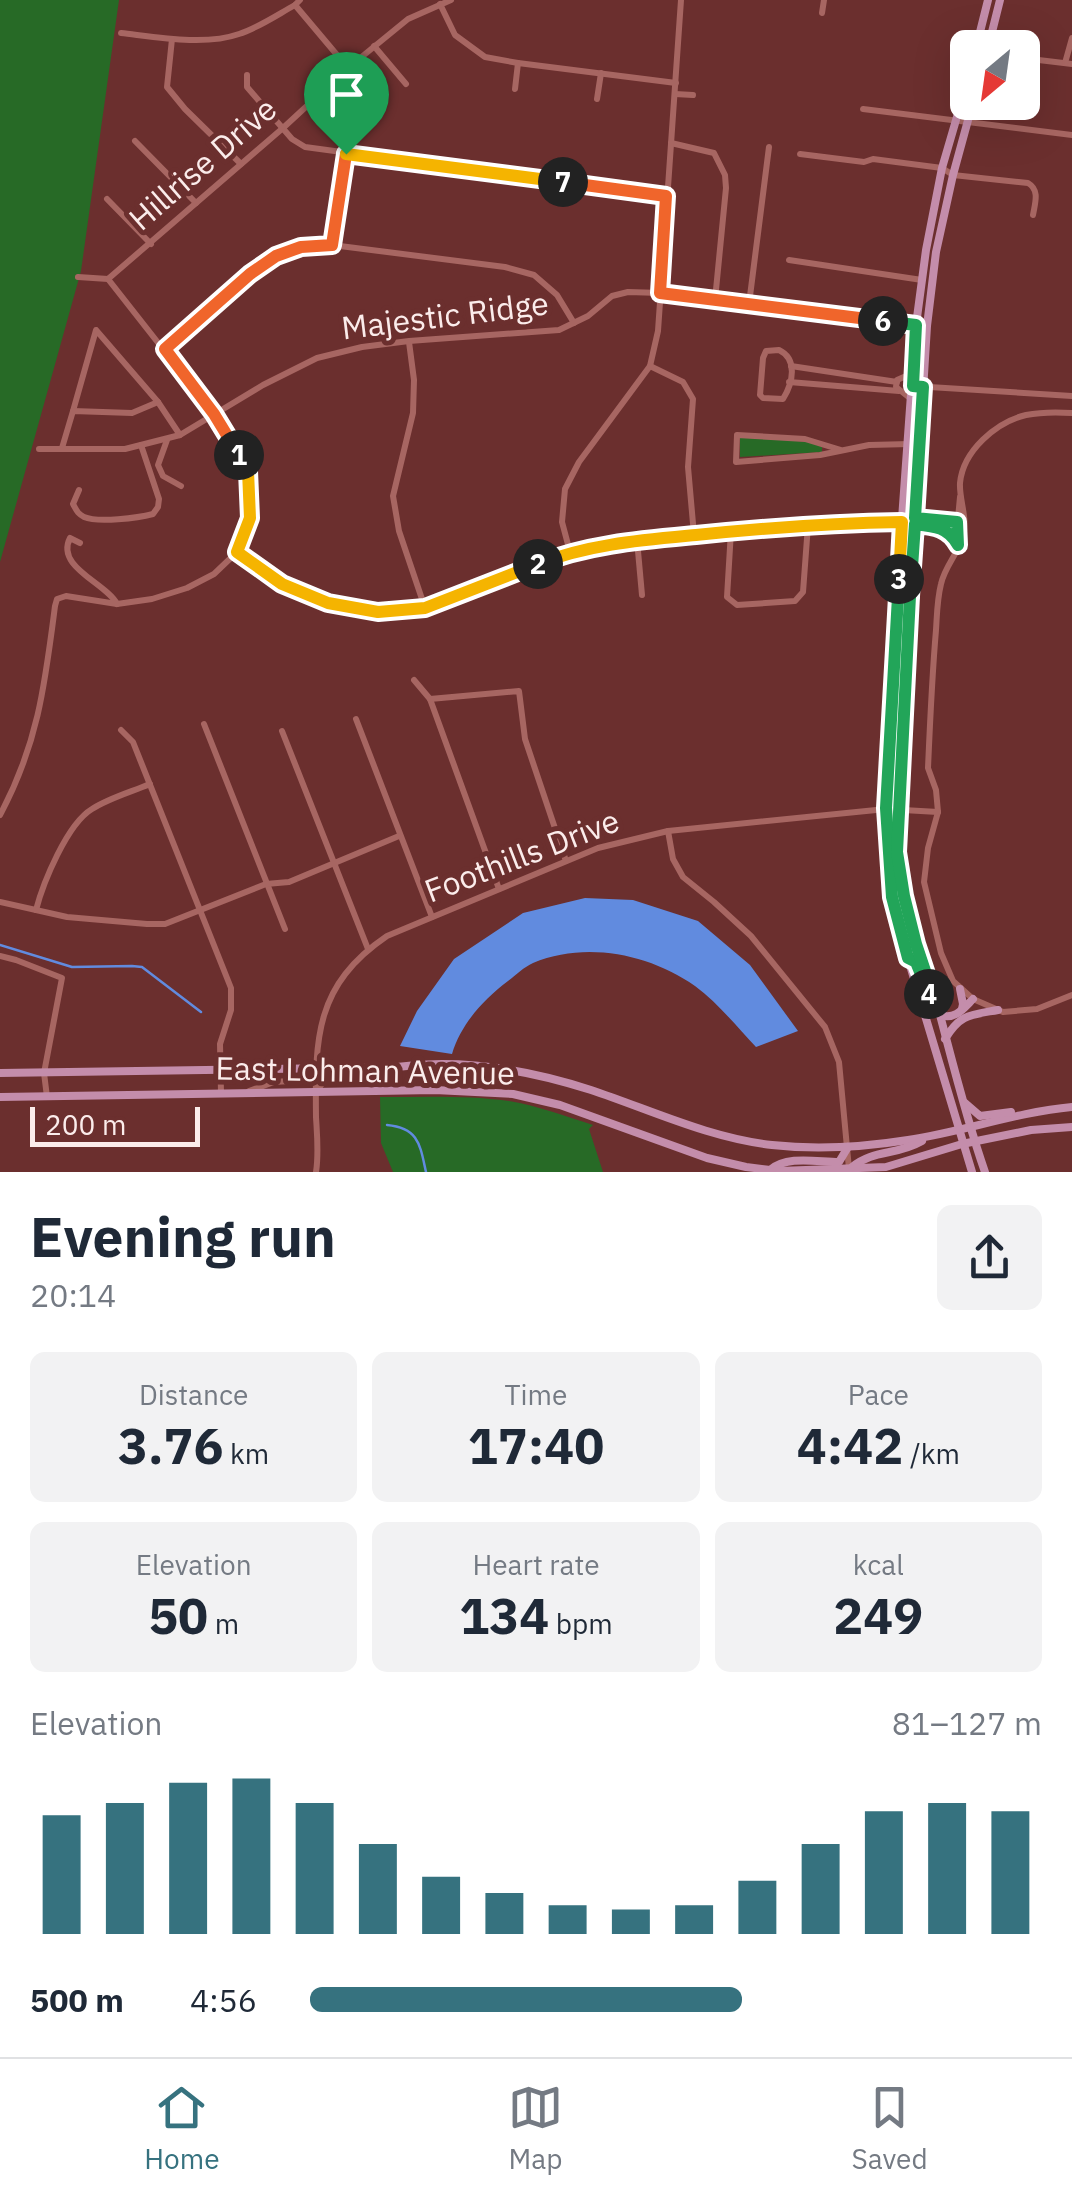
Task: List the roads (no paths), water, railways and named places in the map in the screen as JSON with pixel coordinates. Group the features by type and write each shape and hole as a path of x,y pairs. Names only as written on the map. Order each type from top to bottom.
{"main road":[{"path":"980,30 988,0"},
{"path":"992,30 1000,0"},
{"path":"956,120 942,168 916,325 914,373 918,387 912,399 902,522 886,808 892,897 972,1172"},
{"path":"968,122 936,252 918,387 919,445 897,852 916,944 986,1172"},
{"path":"908,958 916,962 936,1004"},
{"path":"960,989 964,1014"},
{"path":"945,1039 975,1000"},
{"path":"940,1015 949,1018 998,1010"},
{"name":"East Lohman Avenue","path":"0,1073 418,1064 518,1070 608,1096 713,1134 777,1146 848,1148 1072,1108"},
{"name":"East Lohman Avenue","path":"0,1097 435,1090 513,1094 560,1105 706,1158 770,1170 886,1167 962,1144 1031,1130 1072,1127"},
{"path":"599,1120 608,1096"},
{"path":"962,1099 980,1116 1030,1113"},
{"path":"692,1153 700,1130"},
{"path":"706,1158 713,1134"},
{"path":"850,1169 865,1157 900,1152 930,1136"},
{"path":"770,1170 794,1161 839,1162 848,1148"}],"street":[{"name":"Hillrise Drive","path":"108,279 408,18 451,0"},
{"path":"570,552 562,522 565,489 579,462 650,366 658,332 681,0"},
{"path":"822,13 824,0"},
{"path":"120,33 218,39 239,34 298,3 348,68"},
{"path":"440,4 455,35 485,57 676,83"},
{"path":"1040,60 1068,64 1072,38"},
{"path":"172,39 168,86 185,109 241,164"},
{"path":"374,46 406,84"},
{"path":"515,89 518,63"},
{"path":"596,99 601,72"},
{"path":"247,75 247,87 292,139 304,147 666,196"},
{"path":"675,94 693,94"},
{"path":"863,109 950,119"},
{"path":"956,120 1072,135"},
{"path":"135,141 196,203"},
{"path":"671,143 714,152 724,176 715,300"},
{"path":"750,304 768,148"},
{"path":"332,245 346,154"},
{"path":"800,154 942,168 953,175 1028,184 1036,192 1033,215"},
{"path":"107,199 151,244"},
{"path":"165,349 276,256 301,247 332,245 505,267 534,275 556,295 574,323"},
{"path":"789,260 922,280"},
{"path":"0,815 34,734 44,694 54,606 59,598 116,604 152,599 187,588 214,574 237,552 250,518 248,471 214,414 108,279 78,278"},
{"name":"Majestic Ridge","path":"38,449 125,449 180,435 262,385 317,358 408,341 559,330 588,316 612,296 628,292 928,326"},
{"path":"62,448 96,330 158,402 180,435"},
{"path":"408,341 414,380 413,413 393,496 399,531 425,608"},
{"path":"779,350 788,355 789,382 783,399 760,395 762,358 766,351 779,350"},
{"path":"650,366 682,382 693,400 688,467 694,535"},
{"path":"791,366 898,386 912,399"},
{"path":"789,382 898,386 914,373"},
{"path":"918,387 1072,396"},
{"path":"73,412 132,414 158,402"},
{"path":"960,526 960,480 970,455 981,442 999,427 1024,416 1072,413"},
{"path":"841,450 805,439 737,434 736,462 820,455 869,445 919,445"},
{"path":"168,438 158,465 163,476 181,486"},
{"path":"78,490 74,508 90,519 153,514 159,499 141,445"},
{"path":"961,496 964,502 958,545 945,569 936,614 928,768 938,812 924,882 941,953 960,989 998,1010 1014,1012 1037,1009 1072,995"},
{"path":"941,524 958,508"},
{"path":"237,552 282,584 328,603 378,612 425,608 570,552 638,540 808,525 915,521 960,526"},
{"path":"941,524 958,545"},
{"path":"731,531 727,597 737,605 795,602 804,592 808,525"},
{"path":"80,543 70,538 66,551 80,572 111,594 116,604"},
{"path":"638,540 642,596"},
{"path":"414,680 430,699 499,890"},
{"path":"430,699 519,691 525,740 566,861"},
{"path":"356,719 432,917"},
{"path":"204,724 285,930"},
{"path":"121,730 133,742 232,992 231,1010 220,1044 221,1094"},
{"path":"282,731 368,949"},
{"path":"36,910 44,882 80,819 96,806 150,784"},
{"name":"Foothills Drive","path":"316,1172 315,1068 324,1014 342,977 368,949 387,936 598,848 668,831 886,808 938,812"},
{"path":"668,831 673,859 683,877 751,936 825,1027 839,1062 850,1169"},
{"path":"0,902 67,917 165,924 266,884 289,882 399,836"},
{"path":"116,922 118,907"},
{"path":"0,956 62,978 44,1073 47,1097"},
{"path":"316,1092 325,1081 356,1079 397,1067"},
{"path":"238,1094 274,1082 306,1080 315,1068"}],"water":[{"path":"585,898 633,900 698,921 750,965 798,1031 756,1047 712,1000 677,975 638,959 595,952 553,956 523,969 482,1005 467,1023 452,1054 400,1046 417,1011 454,959 523,913"}],"waterway":[{"path":"0,945 72,967 142,967 201,1012"},
{"path":"387,1125 412,1134 426,1172"}]}
